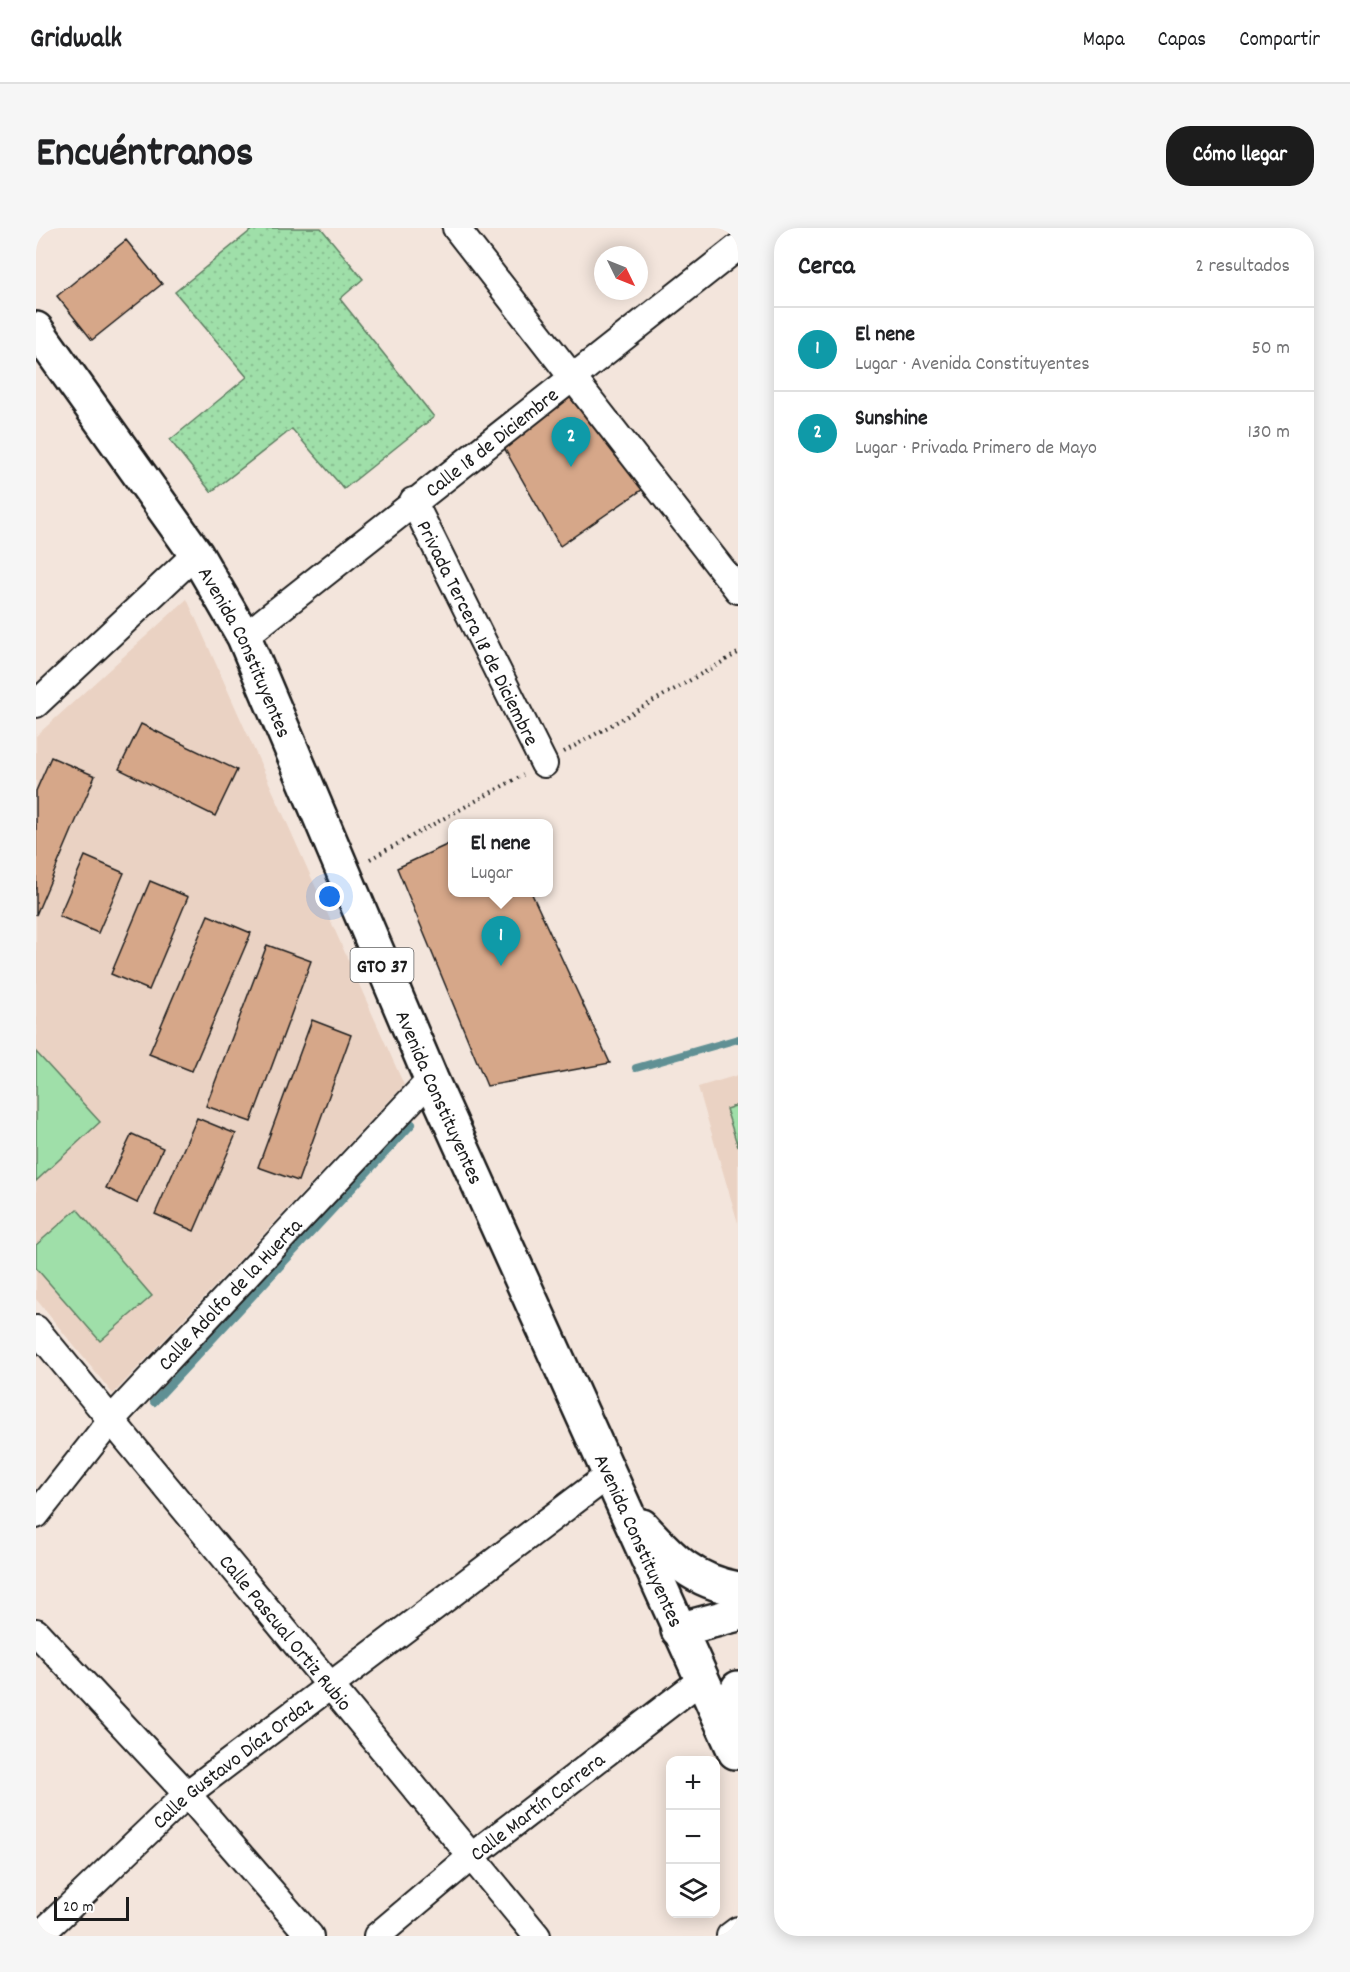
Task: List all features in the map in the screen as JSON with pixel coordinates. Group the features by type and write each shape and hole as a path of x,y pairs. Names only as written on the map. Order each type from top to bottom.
{"main road":[{"name":"Avenida Constituyentes","path":"39,340 196,554 244,637 431,1079 629,1512 678,1630 736,1756"},
{"path":"629,1512 684,1569 714,1585 738,1589"},
{"path":"678,1630 738,1614"},
{"path":"736,1756 733,1699 738,1688"}],"street":[{"path":"456,228 573,375 738,590"},
{"name":"Calle 18 de Diciembre","path":"244,637 413,501 738,247"},
{"name":"Privada Tercera 18 de Diciembre","path":"413,501 544,764"},
{"path":"36,704 196,554"},
{"name":"Calle Adolfo de la Huerta","path":"36,1515 111,1420 431,1079"},
{"name":"Calle Pascual Ortiz Rubio","path":"36,1329 333,1685 537,1936"},
{"name":"Calle Gustavo Díaz Ordaz","path":"39,1936 187,1794 610,1474"},
{"path":"36,1632 187,1794 310,1936"},
{"name":"Calle Martín Carrera","path":"377,1936 472,1856 701,1680"},
{"path":"730,1936 738,1930"}],"shaded area":[{"path":"187,599 404,1085 113,1394 36,1299 36,736"},
{"path":"738,1075 738,1223 698,1087"}],"green space":[{"path":"254,228 321,228 363,279 340,299 434,417 344,489 292,429 211,492 170,440 247,377 175,292"},
{"path":"36,1052 100,1122 36,1181"},
{"path":"738,1105 738,1147 726,1109"},
{"path":"77,1209 152,1296 100,1341 36,1268 36,1245"}],"building":[{"path":"126,240 162,284 92,340 57,296"},
{"path":"569,396 643,489 560,546 503,446"},
{"path":"141,724 237,770 215,816 119,769"},
{"path":"51,757 95,776 36,915 36,791"},
{"path":"448,844 448,897 533,897 610,1063 487,1086 397,868"},
{"path":"85,856 124,873 98,933 59,916"},
{"path":"150,881 188,897 149,990 111,974"},
{"path":"208,915 251,933 192,1071 149,1054"},
{"path":"267,945 311,961 251,1122 206,1106"},
{"path":"312,1020 351,1035 298,1181 258,1167"},
{"path":"197,1118 236,1134 194,1231 155,1214"},
{"path":"132,1134 163,1148 137,1203 106,1188"}],"waterway":[{"path":"636,1068 738,1039"},
{"path":"154,1402 412,1124"}],"place":[{"name":"Sunshine","path":"571,467"},
{"name":"El nene","path":"501,966"}]}
